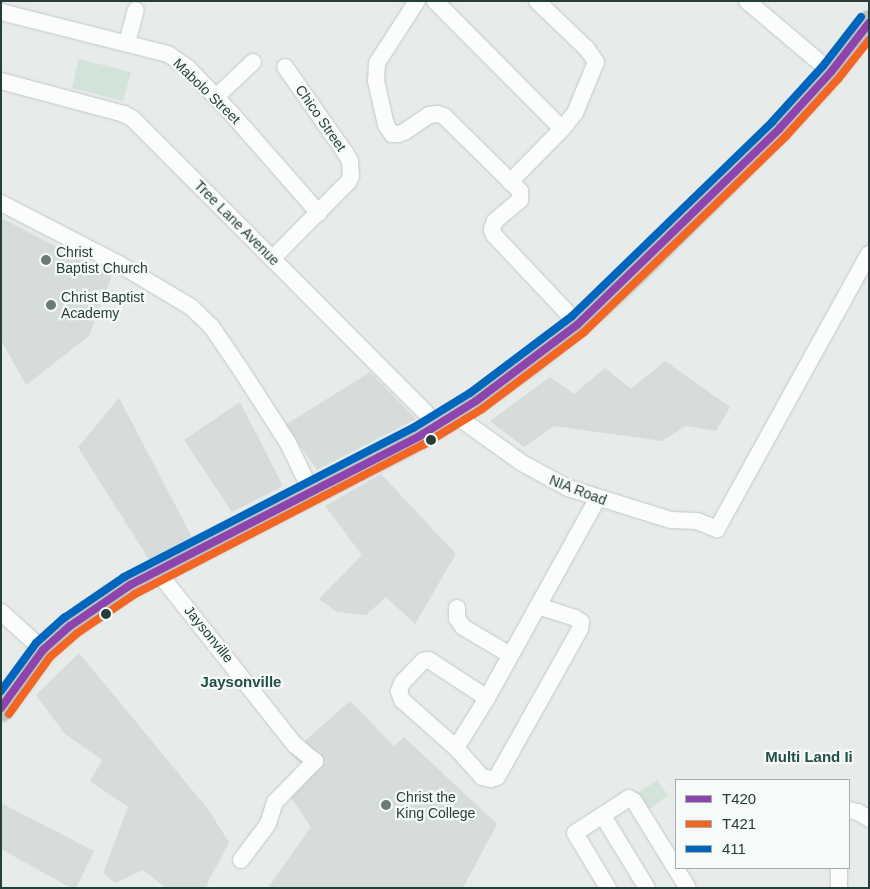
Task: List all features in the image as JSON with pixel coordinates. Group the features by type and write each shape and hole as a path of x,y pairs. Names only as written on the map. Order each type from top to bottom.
{"highway":[{"path":"1,708 43,650 81,618 157,571 312,493 447,420 495,388 578,324 637,269 779,129 831,72 869,23"}],"street":[{"path":"417,1 377,63 376,81 386,125 392,134 398,134 429,115 438,114 444,116 520,191 522,197 495,221 492,229 494,235 578,324"},
{"path":"434,1 562,129"},
{"path":"510,182 562,129 575,112 584,95 596,62 587,49 537,1"},
{"path":"747,1 831,72"},
{"path":"127,43 136,10"},
{"name":"Mabolo Street","path":"1,12 168,54 188,68 216,97 319,212"},
{"path":"216,97 253,62"},
{"name":"Chico Street","path":"272,258 348,182 351,176 350,161 286,67"},
{"name":"Tree Lane Avenue","path":"1,81 124,114 133,119 272,258 447,420"},
{"path":"1,203 119,264 191,307 211,326 246,378 288,443 312,493"},
{"name":"NIA Road","path":"447,420 543,476 568,488 671,520 697,521 717,529 869,254"},
{"path":"456,748 598,498"},
{"name":"Jaysonville","path":"157,571 296,745 315,761 275,802 268,824 241,860"},
{"path":"486,698 429,660 423,661 402,683 399,691 402,700 456,748 482,777 491,779 497,777 580,629 580,622 575,618 538,606"},
{"path":"457,608 457,618 463,627 510,655"},
{"path":"1,612 43,650"},
{"path":"608,888 575,835 576,832 628,799 633,799 675,867"},
{"path":"850,810 858,812 869,819"},
{"path":"603,816 647,888"},
{"path":"676,869 688,888"},
{"path":"839,869 839,888"}],"shaded area":[{"name":"Christ Baptist Academy","path":"1,218 112,275 89,336 26,385 1,340"},
{"path":"665,361 730,407 716,431 686,426 662,441 554,426 524,447 490,421 550,377 574,394 605,368 631,389"},
{"path":"370,372 416,419 317,470 285,425"},
{"path":"119,398 192,537 150,561 78,447"},
{"path":"240,402 283,486 232,512 184,440"},
{"path":"381,474 456,554 415,624 386,597 366,615 337,612 319,599 362,555 325,506"},
{"path":"79,653 207,808 229,842 205,888 166,888 143,870 115,883 103,873 128,807 90,781 102,760 64,733 36,695"},
{"name":"Christ the King College","path":"350,701 394,746 404,737 497,824 463,888 268,888 311,827 283,786 303,766 290,754"},
{"path":"1,803 94,851 76,888 71,888 1,849"}],"green space":[{"path":"79,59 131,72 123,101 72,88"},
{"path":"657,780 668,795 647,811 635,795"}],"transit line":[{"name":"411","path":"1,691 36,643 64,618 124,577 413,428 470,393 572,316 772,122 823,66 861,17"},
{"name":"T420","path":"1,708 43,650 70,626 130,585 418,437 476,401 578,324 779,129 831,72 869,23"},
{"name":"T421","path":"9,714 50,657 76,634 135,594 423,445 482,409 584,332 786,136 838,79 869,40"}],"place":[{"name":"Christ Baptist Church","path":"46,260"},
{"name":"Christ Baptist Academy","path":"51,305"},
{"name":"Christ the King College","path":"386,805"}],"district":[{"name":"Jaysonville","path":"241,682"},
{"name":"Multi Land Ii","path":"809,757"}]}
